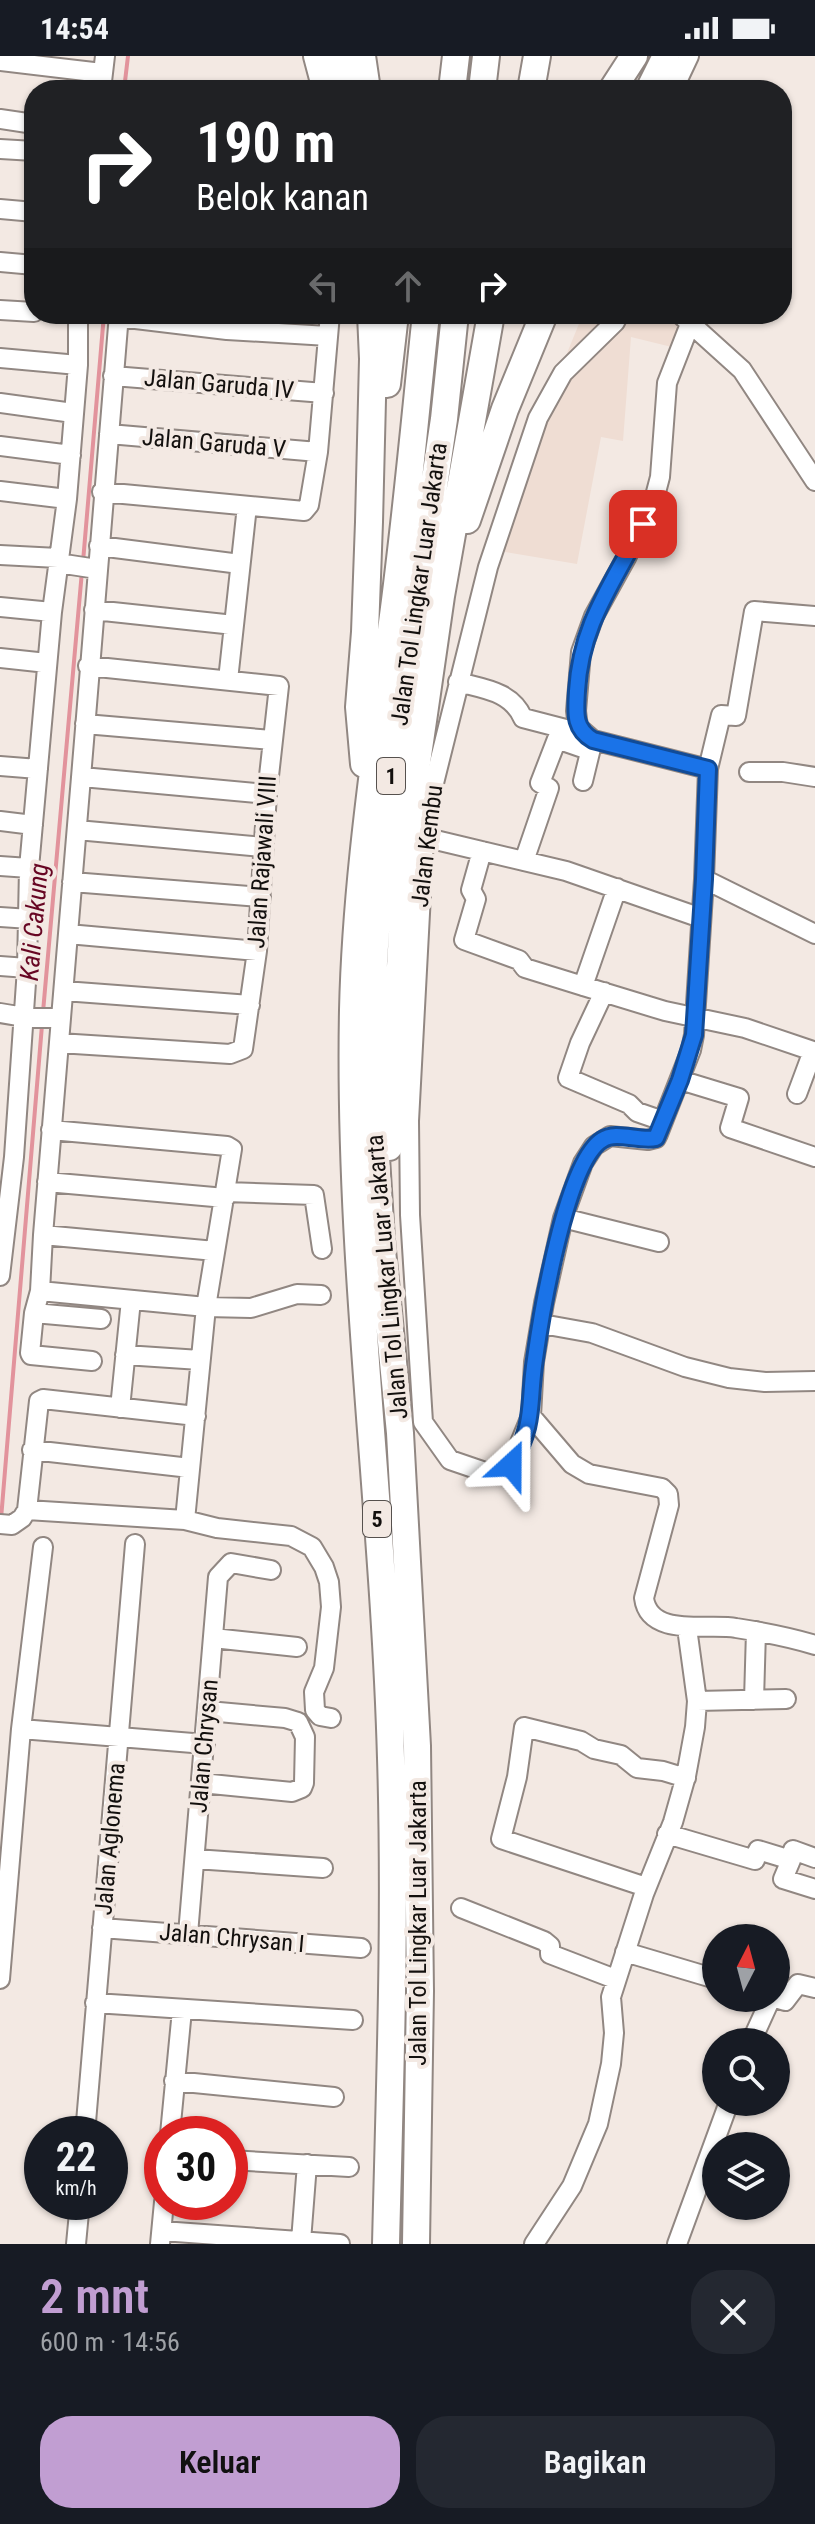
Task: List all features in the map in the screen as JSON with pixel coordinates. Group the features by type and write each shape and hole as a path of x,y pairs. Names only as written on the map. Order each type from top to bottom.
{"highway":[{"path":"317,56 323,80"},
{"path":"336,56 344,80"},
{"path":"362,56 366,80"},
{"path":"453,80 456,56"},
{"path":"483,80 486,56"},
{"path":"533,80 537,56"},
{"path":"617,75 634,56"},
{"path":"654,80 666,56"},
{"path":"369,795 359,731 359,707 369,522 371,324"},
{"path":"369,522 379,468 394,324"},
{"name":"Jalan Tol Lingkar Luar Jakarta","path":"386,2244 392,1994 391,1757 360,1264 353,1012 357,905 393,621 425,324"},
{"name":"Jalan Tol Lingkar Luar Jakarta","path":"416,2244 420,1991 417,1746 400,1433 381,1240 372,1091 374,961 383,829 444,419 454,324"},
{"path":"381,1240 393,1098 409,818 441,596 489,324"},
{"path":"441,596 505,409 540,324"}],"street":[{"path":"678,80 689,56"},
{"path":"0,61 103,73"},
{"path":"0,119 24,123"},
{"path":"0,149 24,150"},
{"path":"0,209 24,211"},
{"path":"0,262 24,264"},
{"path":"0,310 24,311"},
{"path":"78,324 78,365 67,499 74,565 94,610 64,991 56,1018 59,1043 31,1355 92,1361"},
{"path":"99,546 118,324"},
{"path":"181,324 328,336"},
{"path":"102,492 299,512 307,509 318,452 329,324"},
{"name":"Jalan Kembu","path":"531,1416 511,1465 496,1475 450,1460 423,1422 413,1287 409,1121 423,837 434,779 488,567 538,418 563,373 613,324"},
{"path":"588,737 578,727 576,711 581,652 594,616 655,496 660,477 667,383 684,324"},
{"path":"691,324 742,370 815,481"},
{"path":"0,358 78,365"},
{"name":"Jalan Garuda IV","path":"113,376 324,393"},
{"path":"0,403 73,413"},
{"name":"Jalan Garuda V","path":"109,434 318,452"},
{"path":"0,446 71,455"},
{"path":"0,491 67,499"},
{"path":"88,666 228,680 247,506"},
{"path":"0,1276 8,1106 20,1061 26,1017 15,967 30,919 29,868 52,612 74,565 99,546 240,564"},
{"path":"0,555 74,565"},
{"path":"0,607 52,612"},
{"path":"94,610 234,625"},
{"path":"815,616 754,611 736,716 721,715 708,769 696,1017 691,1050 656,1138 610,1136 594,1146 583,1163 563,1218 534,1362 531,1416 572,1464 589,1474 662,1488 668,1494 669,1505 644,1598 645,1608 654,1617 687,1628 709,1626 756,1631 815,1645"},
{"path":"0,658 47,663"},
{"name":"Jalan Rajawali VIII","path":"59,1043 230,1054 243,1049 257,951 278,685 228,680"},
{"path":"458,682 505,695 523,718 708,769"},
{"path":"85,724 272,740"},
{"path":"583,781 588,737"},
{"path":"524,861 549,788 540,783 557,739 583,748 588,737"},
{"path":"0,766 38,769"},
{"path":"749,772 783,772 815,777"},
{"path":"82,777 267,794"},
{"path":"0,821 33,825"},
{"path":"77,830 263,847"},
{"path":"423,837 524,861 617,888 701,918"},
{"path":"482,851 471,890 476,899 464,940 519,960 525,968 665,1011 745,1028 813,1051 797,1094"},
{"path":"0,866 29,868"},
{"path":"704,879 815,934"},
{"path":"72,882 261,897"},
{"path":"583,986 617,888"},
{"path":"0,917 30,919"},
{"path":"68,934 257,951"},
{"path":"64,991 250,1005"},
{"path":"604,992 580,1043 568,1078 629,1104 637,1112 663,1121"},
{"path":"0,1013 56,1018"},
{"path":"0,1059 20,1061"},
{"path":"680,1080 739,1098 730,1128 815,1157"},
{"path":"51,1130 227,1146 232,1149 206,1307 185,1520"},
{"path":"47,1182 225,1195 314,1195 322,1249"},
{"path":"563,1218 659,1242"},
{"path":"43,1235 215,1251"},
{"path":"36,1304 131,1300 251,1308 297,1294 321,1295"},
{"path":"120,1408 131,1300"},
{"path":"36,1304 101,1319"},
{"path":"542,1324 592,1333 685,1367 729,1378 765,1382 815,1381"},
{"path":"125,1355 200,1360"},
{"path":"6,1524 22,1518 27,1510 39,1401 196,1416"},
{"path":"32,1450 190,1468"},
{"path":"27,1510 185,1520 217,1528 291,1536 312,1547 329,1582 331,1607 324,1668 314,1692 315,1710 320,1716 331,1718"},
{"name":"Jalan Aglonema","path":"86,2116 113,1738 135,1544"},
{"path":"0,1979 21,1733 43,1547"},
{"name":"Jalan Chrysan","path":"188,1934 218,1577 231,1563 271,1570"},
{"path":"534,2244 572,2186 598,2124 611,2064 614,2033 611,1997 615,1979 686,1778 697,1701 687,1628"},
{"path":"754,1700 756,1631"},
{"path":"213,1638 297,1647"},
{"path":"697,1701 786,1699"},
{"path":"201,1783 292,1792 302,1788 304,1783 305,1737 298,1722 208,1711"},
{"path":"646,1887 501,1839 517,1777 524,1727 621,1755 637,1768 686,1778"},
{"path":"21,1733 100,1735 205,1744"},
{"path":"667,1834 755,1860 758,1850 791,1860"},
{"path":"815,1858 793,1850 783,1879 815,1889"},
{"path":"195,1859 323,1868"},
{"path":"461,1908 544,1941 550,1946 550,1954 615,1979"},
{"name":"Jalan Chrysan I","path":"102,1928 361,1948"},
{"path":"625,1952 702,1975"},
{"path":"790,1994 798,1984 815,1988"},
{"path":"95,2003 353,2020"},
{"path":"171,2116 182,2010"},
{"path":"174,2081 334,2097"},
{"path":"677,2244 724,2116"},
{"path":"248,2161 349,2167"},
{"path":"301,2241 307,2164"},
{"path":"76,2244 78,2220"},
{"path":"161,2238 340,2244"}],"shaded area":[{"path":"579,324 692,324 680,349 631,337 623,441 601,437 577,564 487,549"}],"waterway":[{"name":"Kali Cakung","path":"125,80 128,56"},
{"name":"Kali Cakung","path":"83,562 103,324"},
{"name":"Kali Cakung","path":"43,1012 82,571"},
{"name":"Kali Cakung","path":"1,1519 42,1025"}],"route":[{"path":"511,1465 531,1416 534,1362 544,1303 563,1218 583,1163 594,1146 610,1136 656,1138 680,1080 694,1035 708,769 593,740 584,734 576,721 581,652 606,590 643,524"}]}
